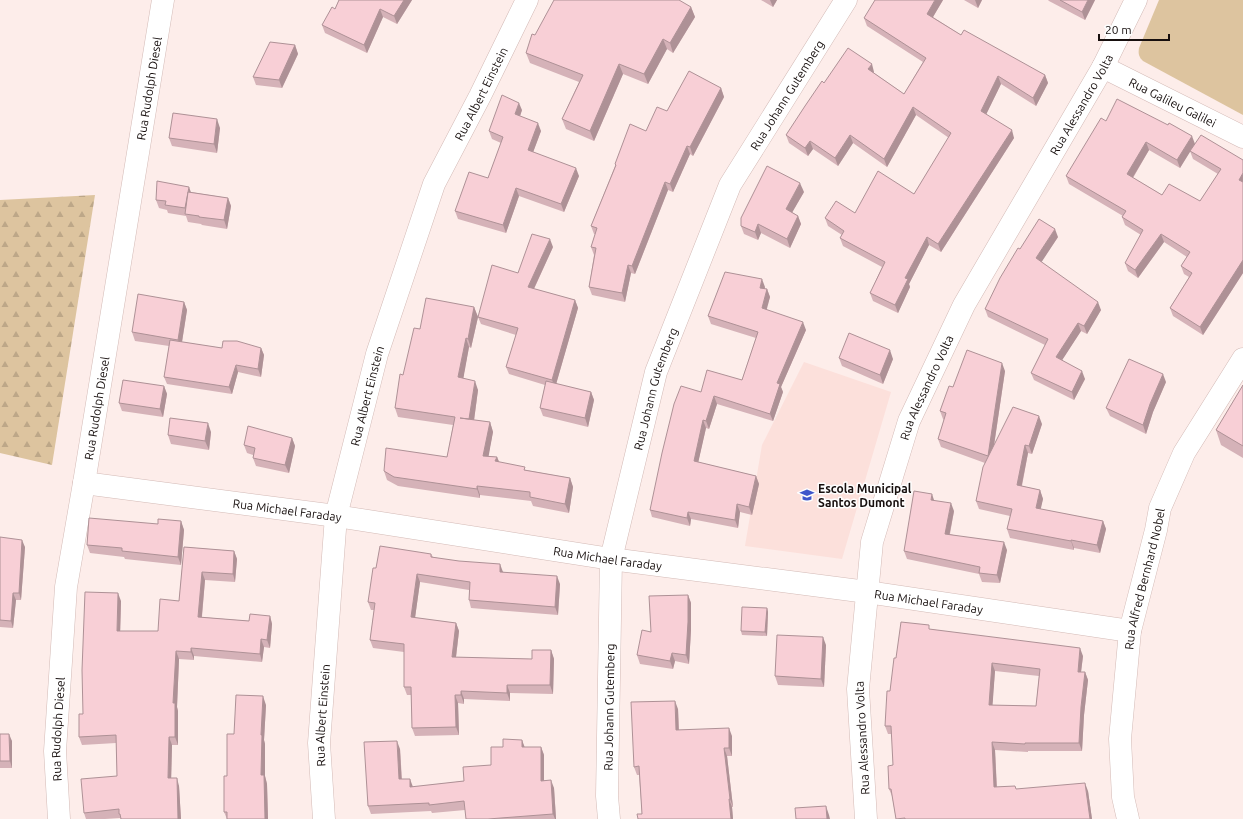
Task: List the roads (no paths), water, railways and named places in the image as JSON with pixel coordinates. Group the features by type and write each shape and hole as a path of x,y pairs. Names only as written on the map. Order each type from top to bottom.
{"street":[{"name":"Rua Rudolph Diesel","path":"59,819 55,751 66,587 163,0"},
{"name":"Rua Albert Einstein","path":"324,819 319,743 336,516 377,354 434,184 480,96 526,0"},
{"name":"Rua Johann Gutemberg","path":"609,819 607,796 611,559 656,372 730,185 846,0"},
{"name":"Rua Alessandro Volta","path":"866,819 858,689 872,542 909,421 964,305 1103,67 1136,0"},
{"name":"Rua Galileu Galilei","path":"1103,67 1243,137"},
{"name":"Rua Alfred Bernhard Nobel","path":"1128,819 1123,797 1120,739 1130,631 1156,530 1160,508 1184,453 1243,359"},
{"name":"Rua Michael Faraday","path":"84,483 336,516 611,559 867,592 1130,631"}],"place":[{"name":"Escola Municipal Santos Dumont","path":"807,495"}]}
